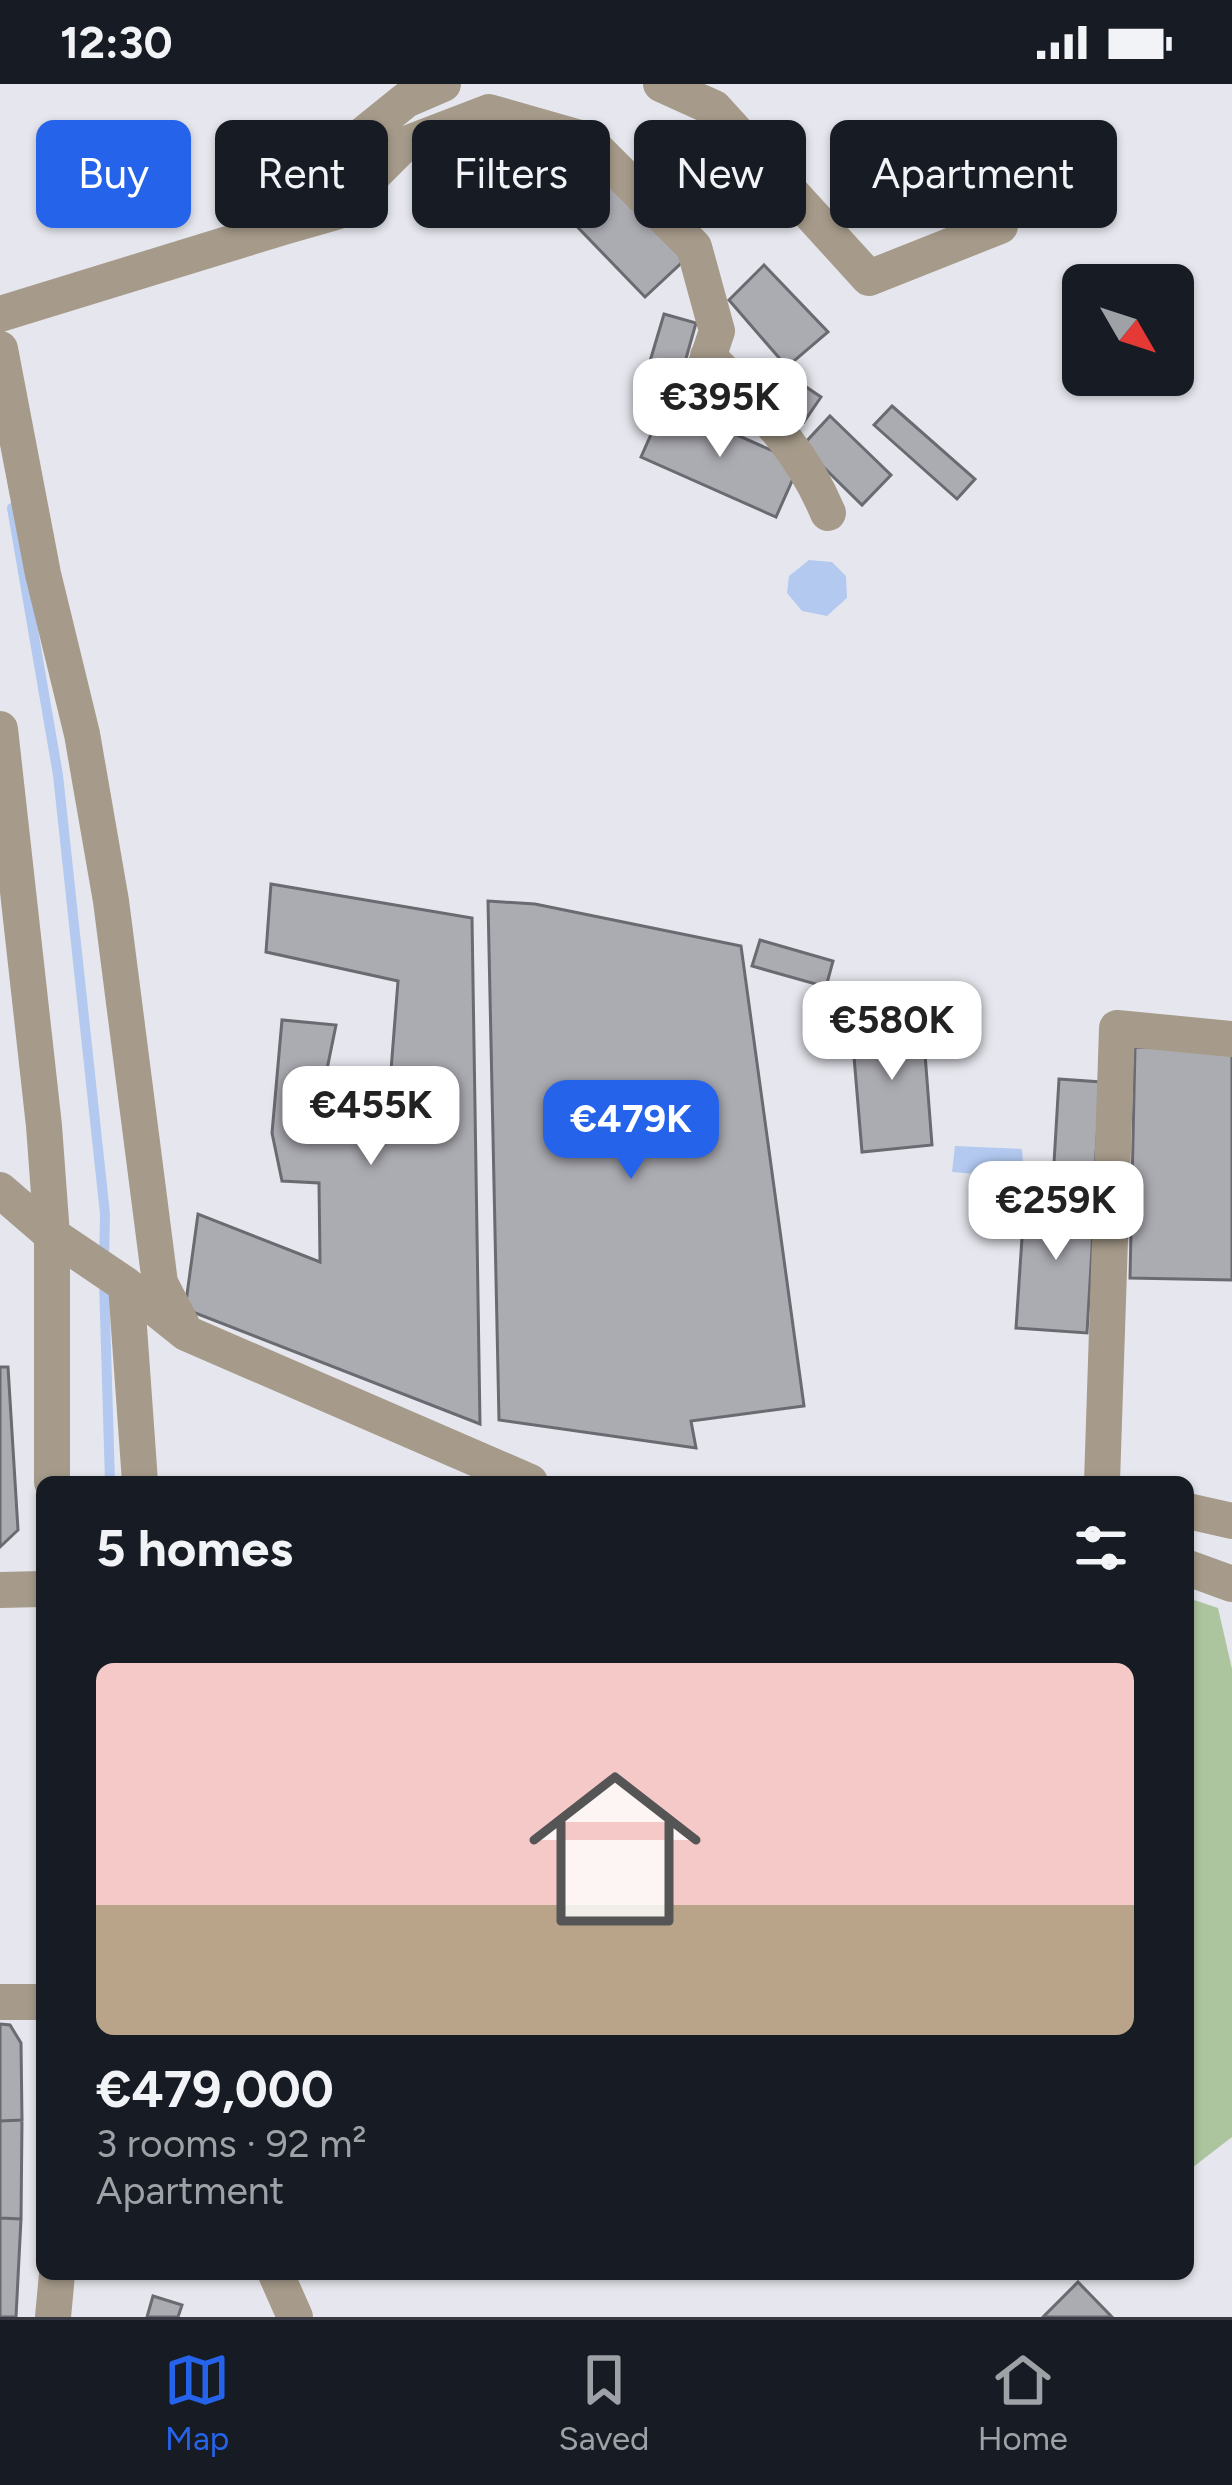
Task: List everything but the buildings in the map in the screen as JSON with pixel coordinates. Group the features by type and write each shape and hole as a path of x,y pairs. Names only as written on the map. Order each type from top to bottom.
{"street":[{"path":"381,120 406,100 443,84"},
{"path":"662,84 714,108 869,278 995,228"},
{"path":"388,161 403,146 489,112 587,140 694,247 717,331 692,405"},
{"path":"0,314 280,228"},
{"path":"0,349 100,839 160,1283 186,1333"},
{"path":"708,356 792,444 828,513"},
{"path":"0,729 52,1234 52,1476"},
{"path":"1102,1476 1118,1028 1232,1039"},
{"path":"0,1190 186,1333 516,1476"},
{"path":"126,1285 140,1476"},
{"path":"1194,1512 1232,1521"},
{"path":"1194,1570 1232,1585"},
{"path":"0,1590 36,1589"},
{"path":"0,2002 36,2002"},
{"path":"53,2317 56,2280"},
{"path":"278,2280 296,2317"}],"green space":[{"path":"1194,1600 1218,1608 1232,1669 1232,2137 1194,2166"}],"water":[{"path":"809,560 832,562 846,576 847,598 827,616 802,611 787,593 789,576"},
{"path":"955,1146 1022,1149 1024,1178 952,1172"}],"waterway":[{"path":"12,508 58,775 105,1214 104,1263"},
{"path":"104,1281 110,1476"}]}
